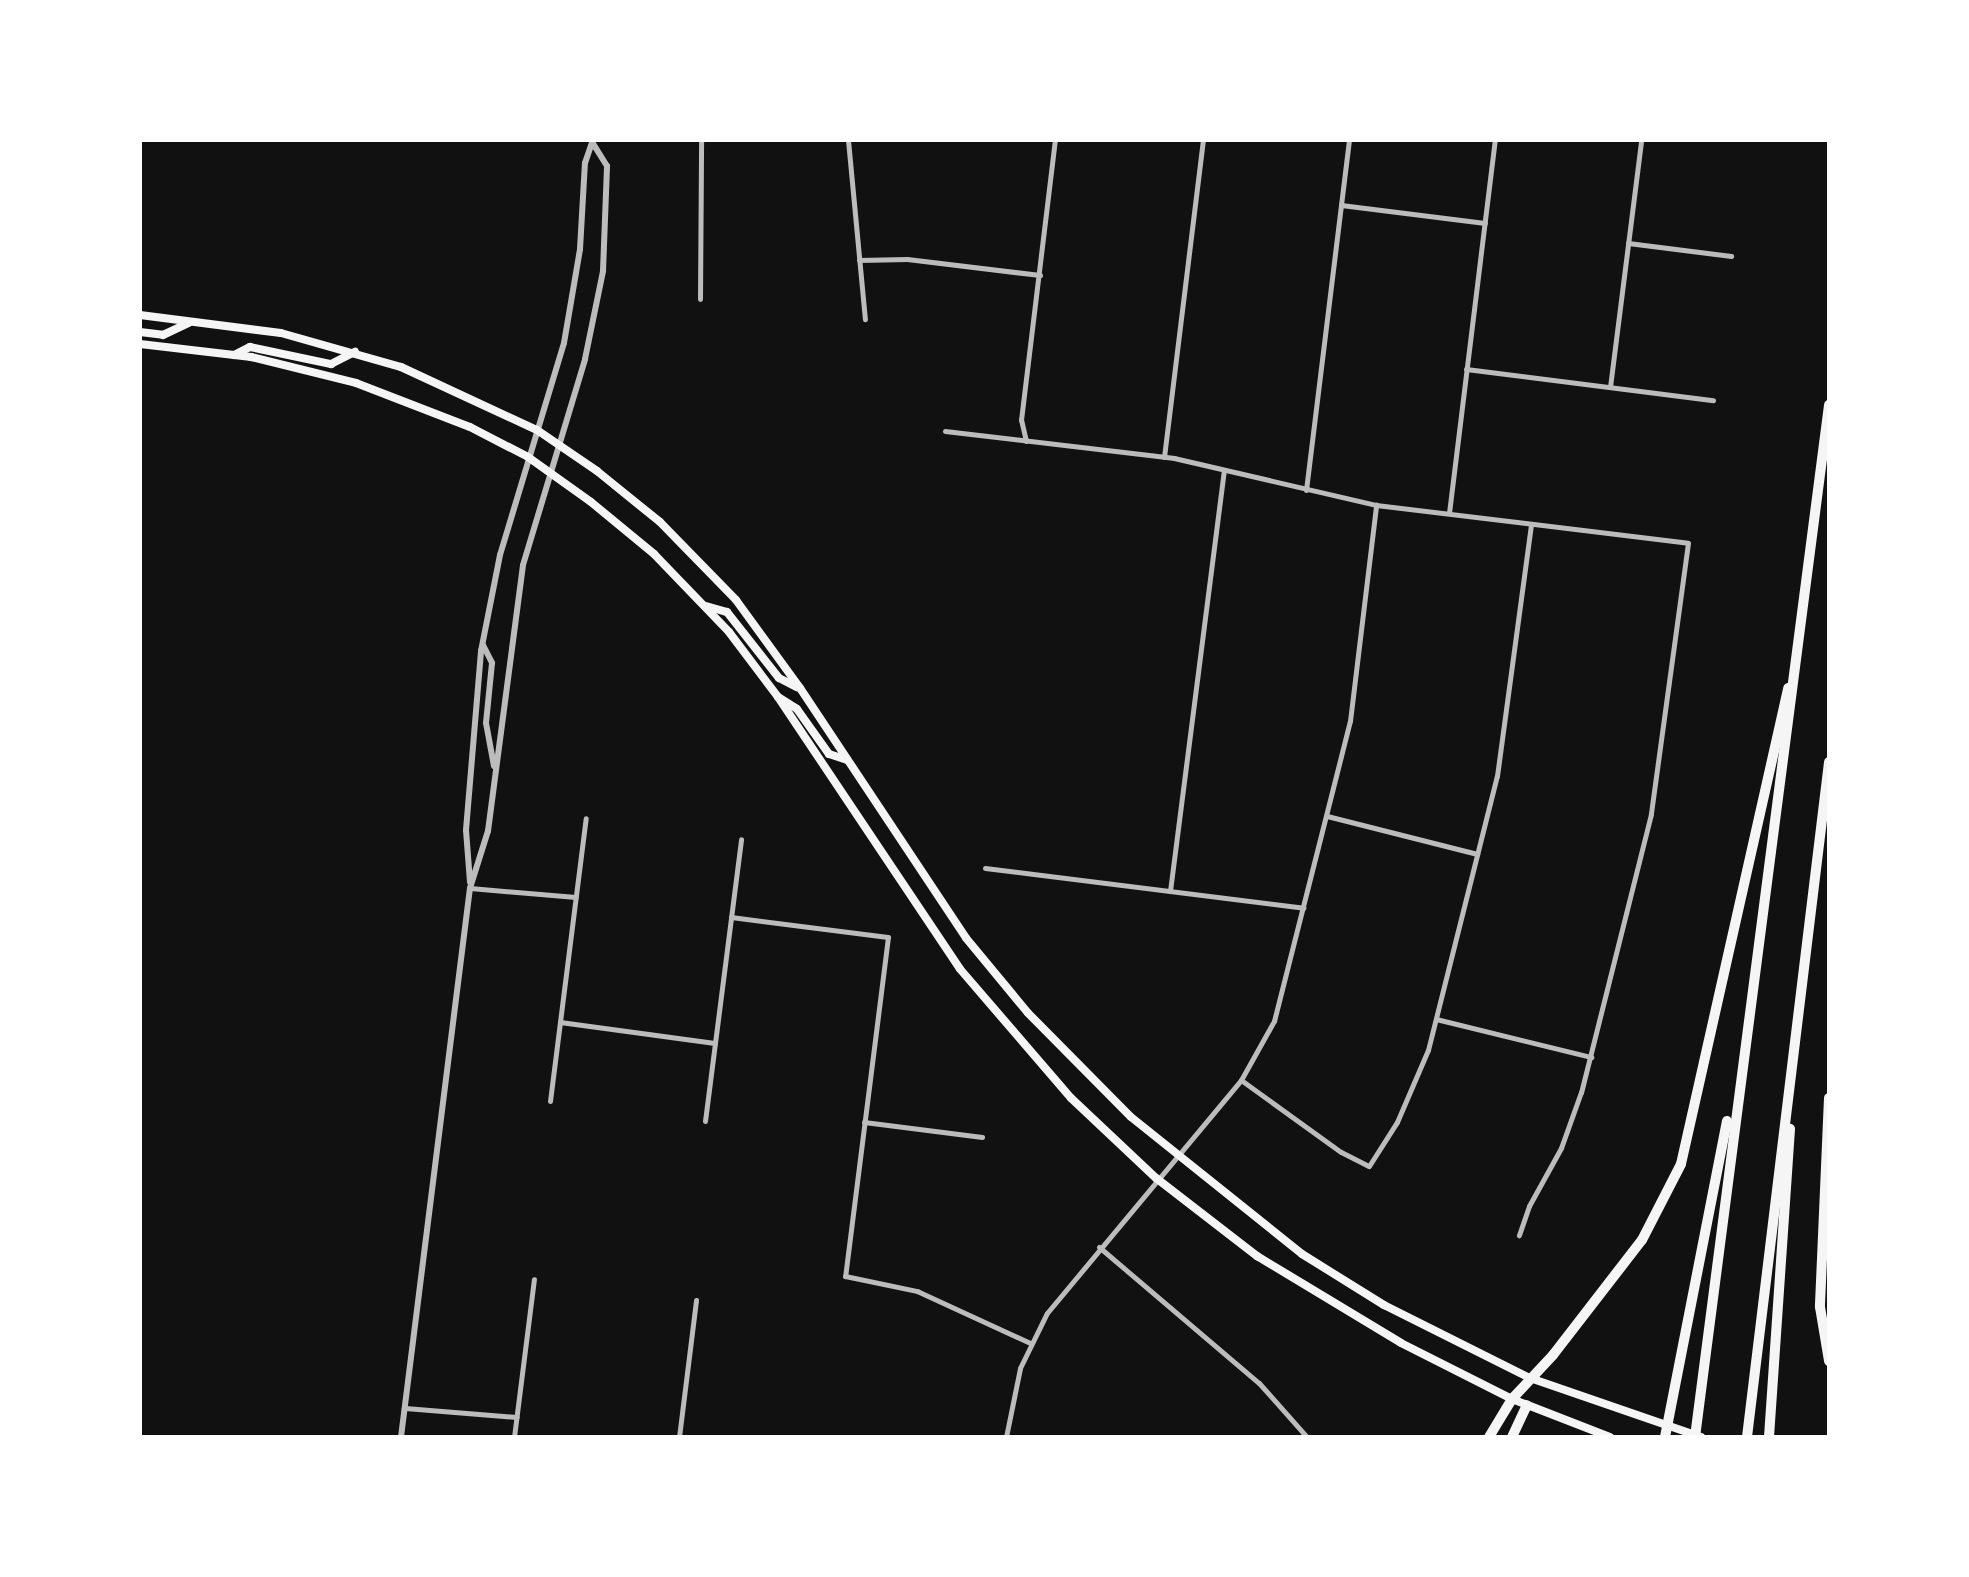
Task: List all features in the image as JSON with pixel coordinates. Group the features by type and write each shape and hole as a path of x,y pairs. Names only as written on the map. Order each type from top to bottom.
{"highway":[{"path":"1698,1437 1746,1026 1829,405"},
{"path":"1489,1437 1512,1398 1642,1240 1682,1164 1695,1118 1775,732 1798,654"},
{"path":"1747,1437 1829,762"},
{"path":"1769,1437 1797,1009"},
{"path":"1665,1437 1746,1026"},
{"path":"1829,1098 1820,1308 1829,1362"},
{"path":"1512,1437 1527,1405"}],"main road":[{"path":"140,315 281,333 355,352 439,382 537,430 559,445 635,500 700,560 747,614 937,898 996,976 1078,1067 1177,1156 1342,1281 1530,1378 1698,1437"},
{"path":"140,332 163,335 194,322"},
{"path":"140,344 234,355 356,384 433,410 528,457 552,474 631,534 706,606 778,697 896,878 970,982 1071,1098 1156,1178 1257,1256 1425,1356 1527,1405 1606,1436"},
{"path":"234,355 250,347 332,364 355,352"},
{"path":"706,606 727,612 780,678 800,688"},
{"path":"778,697 797,709 829,754 847,760"}],"street":[{"path":"700,298 701,140"},
{"path":"848,140 864,318"},
{"path":"1026,441 1021,420 1055,140"},
{"path":"1164,457 1202,140"},
{"path":"1306,490 1349,140"},
{"path":"1449,514 1495,140"},
{"path":"1610,387 1641,140"},
{"path":"470,888 466,830 482,645 500,555 572,301 585,163 594,142"},
{"path":"400,1437 470,888 488,831 523,565 585,359 603,271 606,166 594,142"},
{"path":"1340,205 1484,223"},
{"path":"1628,243 1730,256"},
{"path":"858,260 908,259 1040,275"},
{"path":"1466,370 1713,400"},
{"path":"944,431 1164,457 1376,505 1688,543 1658,781 1590,1057 1560,1148 1528,1206 1518,1235"},
{"path":"1170,891 1224,470"},
{"path":"1006,1437 1013,1394 1030,1343 1047,1312 1241,1080 1274,1021 1350,721 1376,505"},
{"path":"1241,1080 1341,1152 1370,1166 1409,1098 1436,1019 1506,727 1531,524"},
{"path":"482,645 492,663 486,723 496,772"},
{"path":"1327,816 1478,854"},
{"path":"550,1101 586,818"},
{"path":"705,1121 741,838"},
{"path":"985,868 1304,908"},
{"path":"470,888 576,897"},
{"path":"731,917 888,937 844,1276 917,1291 1030,1343"},
{"path":"1436,1019 1590,1057"},
{"path":"560,1022 715,1042"},
{"path":"864,1122 982,1136"},
{"path":"1100,1247 1259,1383 1307,1437"},
{"path":"514,1437 534,1280"},
{"path":"678,1437 696,1300"},
{"path":"405,1408 517,1416"}]}
